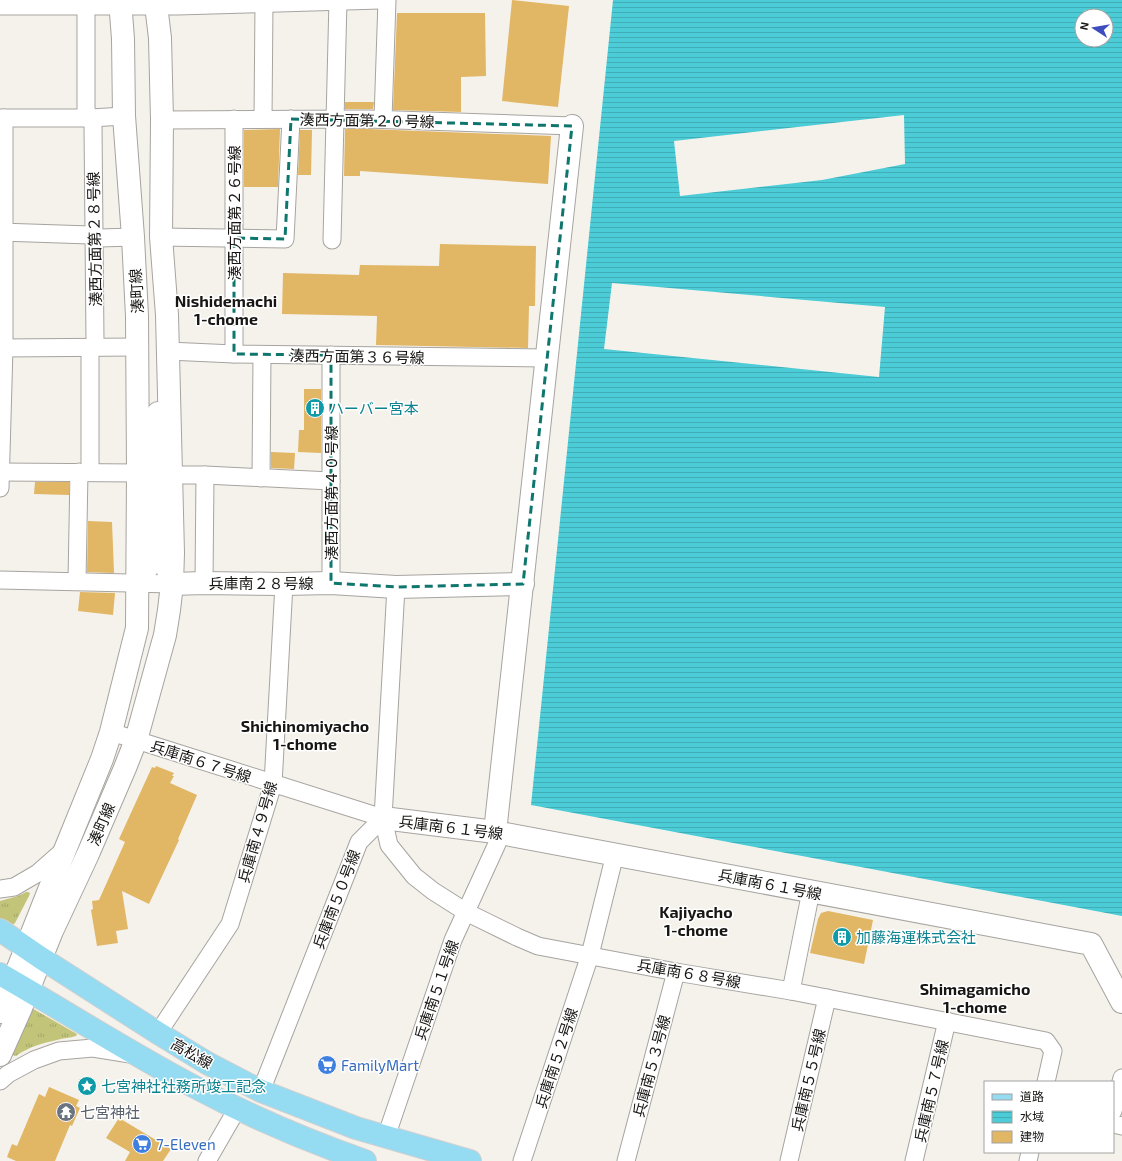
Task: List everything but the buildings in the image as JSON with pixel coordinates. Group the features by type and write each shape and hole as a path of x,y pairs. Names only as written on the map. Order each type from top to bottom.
{"main road":[{"name":"高松線","path":"0,930 158,1034 207,1063 261,1091 356,1128 470,1161"},
{"name":"高松線","path":"14,982 188,1084 237,1109 364,1161"}],"street":[{"path":"0,6 86,6 120,3 264,3 380,0"},
{"path":"383,119 386,0"},
{"path":"332,240 338,1"},
{"name":"湊町線","path":"34,953 65,850 102,759 111,732 137,628 138,347 133,237 124,116 120,3"},
{"name":"湊町線","path":"0,1012 14,982 34,953 52,931 88,854 125,768 136,740 164,635 169,610 173,553 167,315 162,237 160,38 155,3"},
{"name":"湊町線","path":"155,3 151,38 153,238 164,553 172,584"},
{"path":"263,119 264,3"},
{"name":"湊西方面第２８号線","path":"77,581 85,472 90,352 95,342 93,126 86,111 86,6"},
{"path":"0,488 2,348 2,118 90,118 124,116"},
{"name":"湊西方面第２６号線","path":"234,119 234,354"},
{"path":"162,237 285,239 291,119"},
{"name":"湊西方面第２０号線","path":"162,120 383,119 572,126"},
{"path":"496,832 572,126"},
{"path":"2,232 90,235 100,238 133,237"},
{"path":"2,348 138,347"},
{"name":"湊西方面第３６号線","path":"168,352 262,355 547,358"},
{"path":"261,478 262,355"},
{"name":"湊西方面第４０号線","path":"331,356 331,583"},
{"name":"湊町線","path":"138,583 156,553 153,458 159,402"},
{"path":"0,472 138,473"},
{"path":"171,475 205,475 332,481"},
{"path":"204,583 205,475"},
{"name":"兵庫南２８号線","path":"0,580 172,584 331,583 396,587 523,584"},
{"name":"兵庫南４９号線","path":"158,1034 230,924 273,784 284,584"},
{"path":"383,818 396,587"},
{"name":"兵庫南６７号線","path":"111,732 383,818"},
{"name":"兵庫南６１号線","path":"383,818 496,832 1091,944 1122,1002"},
{"name":"兵庫南６８号線","path":"383,818 389,845 414,876 466,912 538,946 676,972 791,991 1046,1041 1053,1051 1046,1081"},
{"name":"兵庫南５０号線","path":"261,1091 359,842 383,818"},
{"name":"兵庫南５１号線","path":"386,1137 453,940 496,846 498,840 496,832"},
{"path":"0,889 14,887 38,873 65,850"},
{"name":"兵庫南５２号線","path":"522,1161 590,955 615,854"},
{"path":"791,991 810,891"},
{"name":"兵庫南５３号線","path":"626,1161 676,972"},
{"name":"湊町線","path":"0,1055 14,982"},
{"name":"兵庫南５５号線","path":"789,1161 827,998"},
{"name":"兵庫南５７号線","path":"914,1161 947,1021"},
{"path":"0,1081 8,1074 34,1060 59,1051 93,1048 138,1056"},
{"path":"1114,1106 1122,1078"},
{"path":"207,1161 237,1109"}],"highlighted area":[{"path":"291,119 572,126 523,584 396,587 331,583 331,355 234,354 234,238 285,239"}],"green space":[{"path":"26,892 30,893 29,896 15,923 11,926 0,919 0,901"},
{"path":"30,1007 77,1034 76,1036 46,1042 26,1050 16,1056 9,1054"}],"water":[{"path":"613,0 1122,0 1122,916 531,805","holes":["904,115 905,164 822,180 680,196 674,141","612,283 885,307 879,377 604,349"]}],"place":[{"name":"ハーバー宮本","path":"315,408"},
{"name":"加藤海運株式会社","path":"842,937"},
{"name":"FamilyMart","path":"327,1065"},
{"name":"七宮神社社務所竣工記念","path":"87,1086"},
{"name":"七宮神社","path":"66,1112"},
{"name":"7-Eleven","path":"142,1144"}],"district":[{"name":"Nishidemachi 1-chome","path":"226,309"},
{"name":"Shichinomiyacho 1-chome","path":"305,734"},
{"name":"Kajiyacho 1-chome","path":"696,920"},
{"name":"Shimagamicho 1-chome","path":"975,997"}]}
